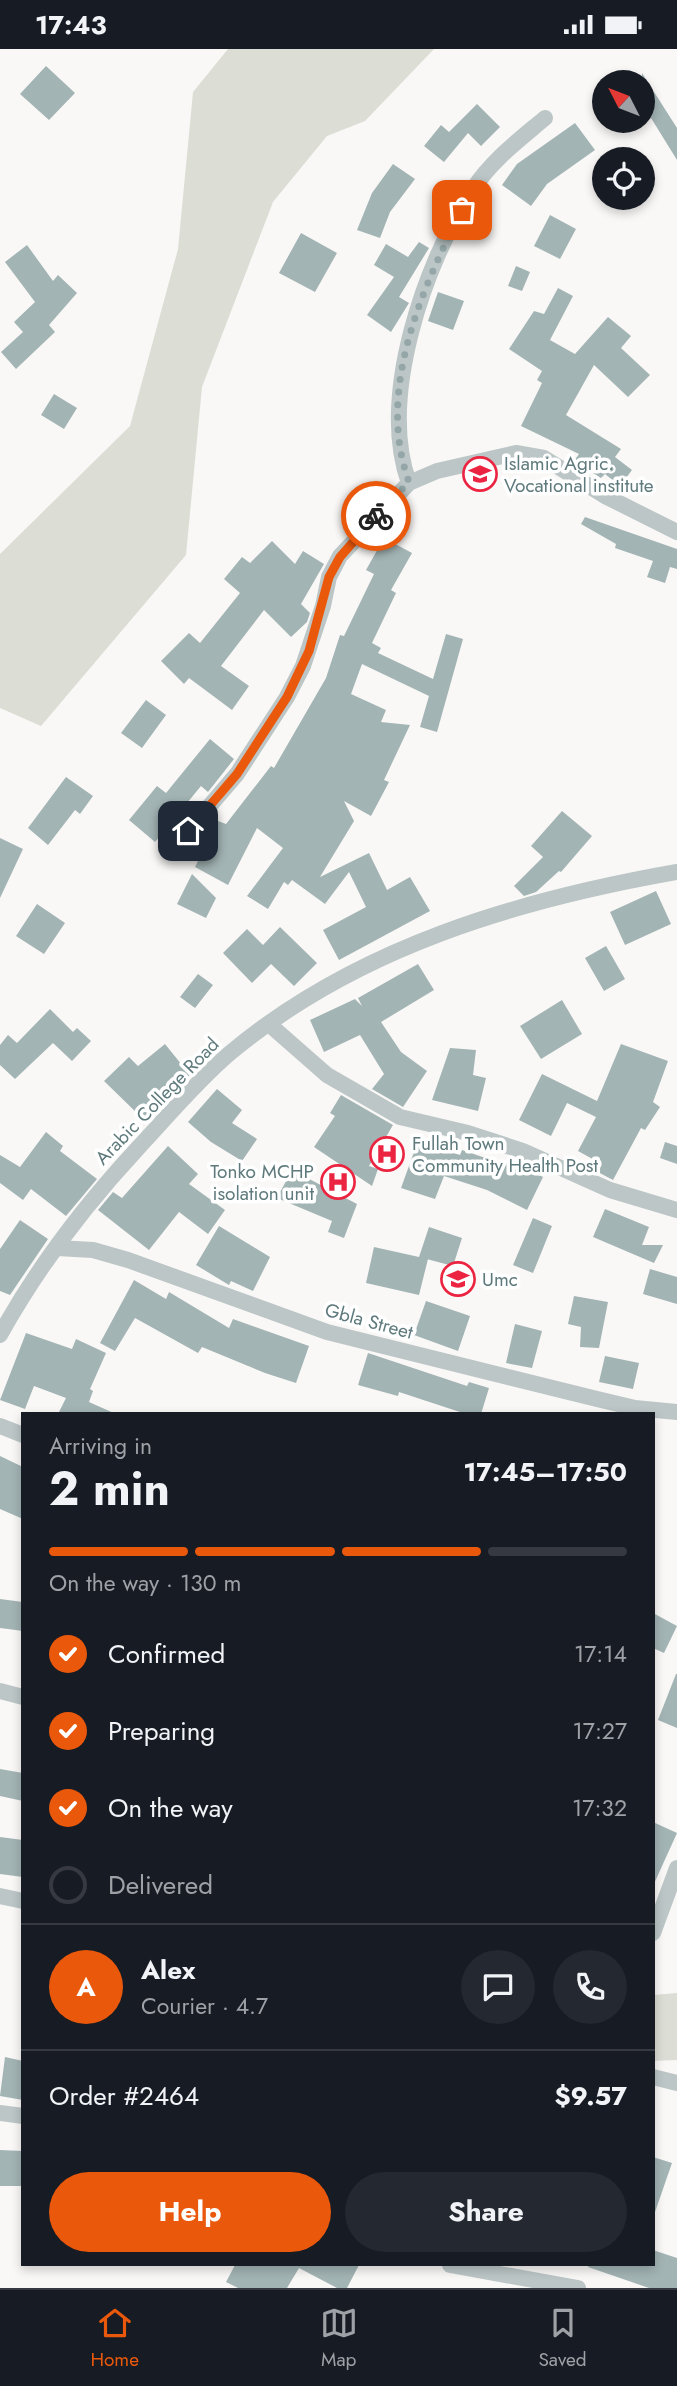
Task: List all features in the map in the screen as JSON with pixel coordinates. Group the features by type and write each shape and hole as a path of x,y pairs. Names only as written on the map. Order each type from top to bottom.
{"street":[{"path":"409,482 401,452 400,390 421,296 473,189 497,159 545,118"},
{"path":"188,831 237,774 287,697 303,666 323,606 329,577 340,557 409,482 437,471 516,453 544,459 606,496 677,532"},
{"name":"Arabic College Road","path":"0,1335 16,1305 113,1175 230,1053 309,997 410,944 501,912 568,894 677,872"},
{"path":"270,1024 327,1075 400,1117 468,1133 523,1151 610,1190 677,1210"},
{"name":"Gbla Street","path":"57,1248 93,1250 128,1260 327,1332 610,1402 677,1412"},
{"path":"0,1426 21,1434"},
{"path":"0,1691 21,1696"},
{"path":"655,1928 677,1868"},
{"path":"0,1896 21,1901"},
{"path":"655,2078 677,2083"},
{"path":"0,2113 21,2116"},
{"path":"456,2266 578,2288"}],"shaded area":[{"path":"228,49 434,49 365,121 327,136 273,202 202,387 186,555 41,726 0,708 0,554 130,426 178,249 193,92"},
{"path":"677,1993 677,2060 655,2061 655,1995"}],"building":[{"path":"46,66 75,93 49,120 20,94"},
{"path":"655,93 677,128 677,160 655,124"},
{"path":"477,104 500,127 481,146 468,133 444,162 424,146 441,125 449,132"},
{"path":"575,123 593,147 592,152 547,184 531,206 502,185 517,164"},
{"path":"393,164 415,179 390,212 380,238 357,230 372,193"},
{"path":"550,215 576,229 560,259 534,246"},
{"path":"301,233 337,253 315,292 279,273"},
{"path":"419,242 429,248 399,297 409,303 391,332 367,315 394,277 374,265 386,244 408,257"},
{"path":"27,245 53,281 58,275 77,293 49,325 55,332 16,369 1,352 23,332 14,322 35,302 5,262"},
{"path":"516,266 530,272 522,291 508,286"},
{"path":"558,288 573,296 550,340 575,354 608,317 631,336 621,348 650,375 628,397 594,365 566,415 621,449 615,457 632,470 620,486 605,474 601,478 574,461 579,454 521,426 542,383 537,380 542,371 509,349 534,311 544,314"},
{"path":"438,292 464,301 453,330 428,321"},
{"path":"54,394 77,408 64,429 41,415"},
{"path":"585,517 677,549 677,569 670,567 665,583 647,577 653,561 615,548 616,544 581,524"},
{"path":"384,538 412,553 391,590 396,593 372,643 381,648 378,653 433,679 446,634 463,639 437,732 420,727 429,696 362,664 351,694 386,710 381,722 410,725 384,780 389,782 371,816 344,801 354,821 320,877 369,853 387,890 410,877 430,911 339,960 323,930 366,907 349,872 325,904 292,880 288,885 284,882 268,909 247,896 283,848 257,828 228,885 195,867 218,821 226,824 271,766 274,768 326,678 340,635 344,636 374,574 366,570"},
{"path":"272,541 295,564 303,551 324,564 301,604 310,613 307,622 291,637 264,610 221,666 249,686 232,710 189,678 184,684 161,661 189,633 200,643 240,593 224,579 242,557 250,563"},
{"path":"146,700 166,715 142,748 121,733"},
{"path":"210,739 234,759 208,792 201,786 155,842 129,820 157,786 166,793"},
{"path":"66,777 93,796 80,814 75,810 48,845 28,828"},
{"path":"562,811 592,836 561,872 536,892 524,896 514,886 543,857 531,846"},
{"path":"0,838 23,849 0,898"},
{"path":"192,874 216,898 206,918 177,904"},
{"path":"656,891 671,924 625,945 610,912"},
{"path":"37,904 65,923 44,954 16,936"},
{"path":"280,927 317,963 294,986 271,964 252,983 223,953 247,929 263,945"},
{"path":"606,946 625,979 604,991 585,958"},
{"path":"418,964 434,990 381,1022 401,1052 427,1071 403,1107 372,1089 384,1074 360,1035 324,1052 310,1020 355,999 362,1006 358,998"},
{"path":"198,974 213,985 195,1008 180,997"},
{"path":"562,1000 582,1034 541,1059 520,1026"},
{"path":"50,1009 73,1032 77,1028 91,1041 72,1061 53,1043 15,1079 0,1065 0,1045 8,1035 17,1043"},
{"path":"165,1044 190,1075 143,1119 104,1081 129,1057 138,1066"},
{"path":"621,1044 668,1061 653,1102 660,1107 645,1130 641,1128 613,1180 594,1170 598,1162 578,1151 596,1117 567,1103 551,1136 519,1120 542,1074 597,1101"},
{"path":"450,1048 476,1050 473,1075 486,1078 478,1111 432,1100"},
{"path":"217,1089 242,1110 232,1123 257,1139 242,1161 211,1142 188,1122"},
{"path":"341,1095 393,1125 369,1166 378,1169 372,1186 314,1147 335,1116 330,1113"},
{"path":"46,1132 63,1146 60,1151 97,1179 66,1216 31,1189 23,1200 0,1183 0,1155 20,1167"},
{"path":"418,1141 460,1155 462,1150 506,1165 508,1160 543,1177 527,1210 487,1190 444,1176 435,1199 401,1188"},
{"path":"665,1142 677,1146 677,1164 660,1158"},
{"path":"168,1146 198,1174 189,1184 225,1210 208,1234 179,1212 149,1250 98,1210 113,1192 122,1198"},
{"path":"292,1170 357,1204 344,1238 328,1232 332,1221 277,1198"},
{"path":"605,1209 649,1227 642,1245 663,1245 654,1263 593,1237"},
{"path":"533,1218 552,1226 533,1273 513,1265"},
{"path":"20,1220 48,1239 10,1295 0,1291 0,1249"},
{"path":"219,1226 270,1257 253,1291 231,1281 229,1285 196,1265"},
{"path":"429,1227 462,1238 453,1266 419,1257"},
{"path":"374,1247 428,1259 419,1295 366,1283"},
{"path":"650,1269 677,1277 677,1304 643,1294"},
{"path":"134,1280 166,1299 169,1292 229,1328 233,1319 309,1346 296,1383 202,1347 198,1353 135,1318 115,1351 100,1343"},
{"path":"574,1296 608,1302 599,1348 580,1347 581,1327 568,1324"},
{"path":"426,1301 470,1316 458,1351 414,1335"},
{"path":"515,1324 542,1331 532,1368 506,1363"},
{"path":"26,1333 72,1349 76,1339 106,1353 90,1389 93,1391 89,1402 112,1412 59,1412 66,1398 34,1386 25,1409 0,1400"},
{"path":"368,1353 467,1386 469,1382 489,1388 482,1412 460,1412 399,1392 398,1396 358,1385"},
{"path":"605,1356 639,1363 633,1389 599,1382"},
{"path":"0,1456 21,1466 21,1518 0,1509"},
{"path":"0,1599 21,1602 21,1631 0,1628"},
{"path":"655,1614 677,1626 664,1653 655,1649"},
{"path":"677,1674 677,1728 658,1720"},
{"path":"0,1769 21,1773 21,1801 0,1796"},
{"path":"655,1823 677,1833 655,1882"},
{"path":"0,1837 21,1840 21,1877 0,1874"},
{"path":"5,2057 21,2061 21,2100 0,2096"},
{"path":"0,2150 21,2151 21,2186 0,2186"},
{"path":"655,2158 672,2163 655,2212"},
{"path":"655,2251 677,2258 677,2288 649,2288 588,2267 655,2266"},
{"path":"234,2266 358,2266 347,2288 337,2288 299,2268 287,2288 238,2288 226,2282"}],"way so far":[{"path":"376,516 409,482 402,463 399,431 400,390 408,347 421,296 462,210"}],"place":[{"name":"Islamic Agric. Vocational institute","path":"480,474"},
{"name":"Fullah Town Community Health Post","path":"387,1154"},
{"name":"Tonko MCHP isolation unit","path":"338,1182"},
{"name":"Umc","path":"458,1279"}],"route":[{"path":"188,831 237,774 287,697 309,651 329,577 340,557 376,516"}]}
